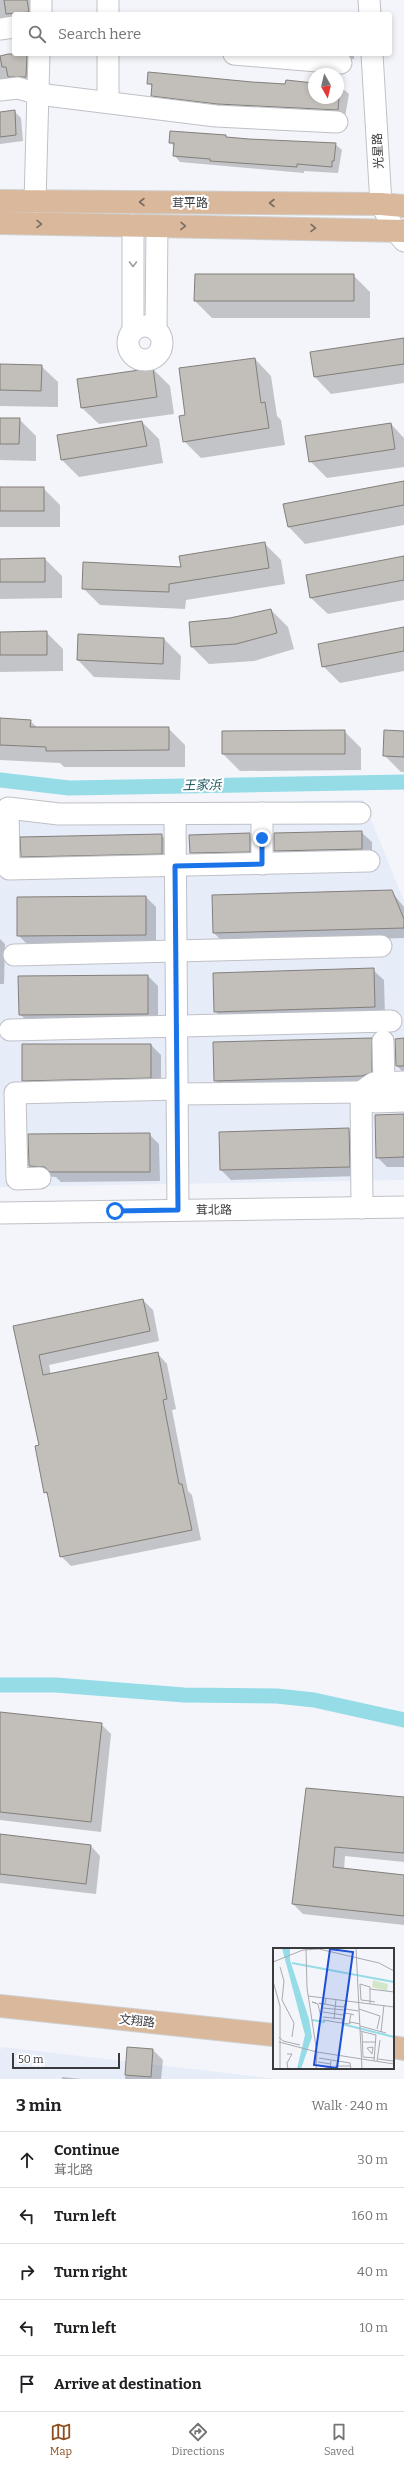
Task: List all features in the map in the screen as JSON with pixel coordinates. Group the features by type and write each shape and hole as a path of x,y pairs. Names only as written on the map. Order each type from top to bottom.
{"main road":[{"name":"茸平路","path":"0,202 381,204 404,206"},
{"path":"0,223 133,225 400,234"},
{"name":"文翔路","path":"0,2006 273,2035"},
{"path":"394,2047 404,2048"}],"street":[{"path":"40,12 41,0"},
{"path":"108,0 108,12"},
{"path":"369,0 370,12"},
{"path":"0,29 12,27"},
{"path":"35,202 39,56"},
{"path":"108,56 108,102"},
{"path":"258,56 341,63"},
{"name":"光星路","path":"372,56 381,204 400,234"},
{"path":"0,90 18,88 38,94 216,116 337,122"},
{"path":"133,225 133,330 128,341 130,353 135,357 146,360 157,356 162,345 162,339 156,329 157,226"},
{"path":"133,330 141,326 156,329"},
{"path":"360,813 59,814 8,808 10,869 370,861"},
{"path":"262,813 262,864"},
{"path":"175,814 178,1210"},
{"path":"14,955 381,946"},
{"path":"10,1030 391,1022"},
{"path":"40,1178 16,1179 15,1092 361,1092 374,1083 394,1082 383,1042"},
{"path":"361,1092 375,1102 404,1101"},
{"path":"361,1092 362,1208"},
{"name":"茸北路","path":"2,1207 178,1210 404,1207"}],"shaded area":[{"path":"0,798 63,805 363,800 404,901 404,1180 0,1187"},
{"path":"3,2047 278,2079 0,2079 0,2050"}],"building":[{"path":"4,0 27,0 29,12 12,12 12,13 6,14"},
{"path":"12,54 12,56 27,56 26,77 8,77 6,67 2,67 0,56"},
{"path":"148,72 252,82 285,84 286,80 308,82 308,104 338,104 338,110 217,104 151,96 152,84 147,84"},
{"path":"15,110 16,135 0,137 0,112"},
{"path":"170,131 226,135 226,137 249,139 336,143 334,161 332,161 332,167 297,164 297,167 210,161 210,159 173,156 174,143 169,143"},
{"path":"195,274 354,274 354,301 194,301"},
{"path":"404,338 404,364 314,377 310,352"},
{"path":"255,358 261,403 265,402 269,428 183,442 179,416 185,415 179,368"},
{"path":"0,364 42,365 41,391 0,390"},
{"path":"153,368 157,397 81,408 77,379"},
{"path":"0,418 20,418 19,444 0,444"},
{"path":"142,421 147,446 61,460 57,435"},
{"path":"391,423 395,449 309,462 305,436"},
{"path":"404,481 404,505 288,527 283,504"},
{"path":"0,487 44,487 44,511 0,511"},
{"path":"265,542 269,568 169,584 169,592 82,589 83,562 181,567 179,556"},
{"path":"404,556 404,580 310,598 306,575"},
{"path":"45,558 45,582 0,582 0,559"},
{"path":"271,609 277,633 236,644 191,647 189,622 230,618"},
{"path":"404,627 404,651 322,667 318,644"},
{"path":"47,631 47,655 0,655 0,632"},
{"path":"78,634 164,638 163,664 77,660"},
{"path":"0,718 31,720 30,727 169,727 169,750 46,751 46,747 0,745"},
{"path":"345,730 345,754 222,754 222,731"},
{"path":"384,730 404,731 404,757 383,756"},
{"path":"362,831 362,849 274,851 274,833"},
{"path":"250,833 250,852 190,853 189,835"},
{"path":"162,834 162,854 21,857 20,837"},
{"path":"392,890 404,919 404,928 213,933 212,895"},
{"path":"146,896 146,935 17,936 17,897"},
{"path":"374,968 375,1007 214,1012 213,973"},
{"path":"148,975 148,1014 19,1015 18,976"},
{"path":"372,1038 372,1072 362,1076 214,1081 213,1042"},
{"path":"404,1038 404,1066 396,1066 395,1039"},
{"path":"22,1044 151,1044 151,1078 22,1081"},
{"path":"404,1114 404,1157 376,1158 375,1115"},
{"path":"349,1128 350,1167 220,1170 219,1132"},
{"path":"150,1133 150,1172 50,1172 45,1167 29,1166 28,1134"},
{"path":"143,1299 150,1331 39,1355 43,1375 158,1352 167,1399 163,1400 179,1484 182,1484 192,1530 60,1557 47,1492 44,1493 35,1446 39,1445 13,1326"},
{"path":"0,1712 102,1723 91,1822 0,1812"},
{"path":"306,1788 404,1797 404,1853 335,1847 333,1867 404,1875 404,1916 292,1904"},
{"path":"0,1834 91,1845 86,1884 0,1874"},
{"path":"127,2047 153,2049 151,2077 125,2075"}],"waterway":[{"name":"王家浜","path":"0,780 69,788 404,782"},
{"path":"0,1685 56,1685 184,1695 277,1696 314,1700 404,1720"}],"route":[{"path":"115,1211 178,1210 175,866 262,864 262,838"}]}
